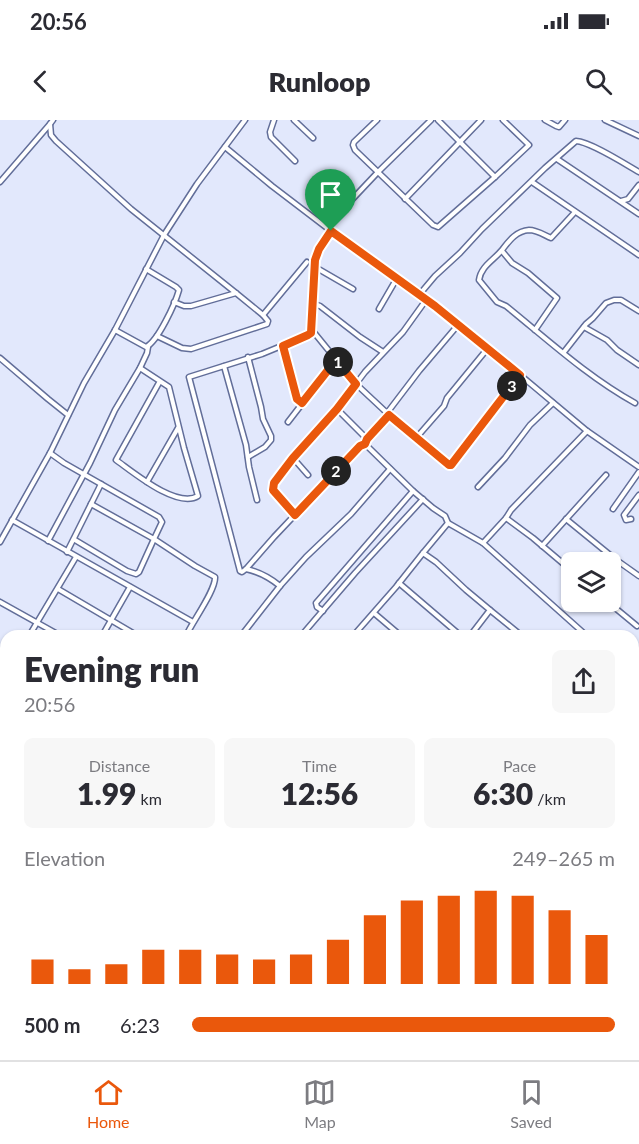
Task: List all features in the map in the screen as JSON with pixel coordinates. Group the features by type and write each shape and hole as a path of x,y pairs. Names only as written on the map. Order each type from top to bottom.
{"street":[{"path":"0,182 53,120"},
{"path":"0,542 50,453 84,383 115,330 164,235 191,193 245,120"},
{"path":"274,120 270,134 295,161"},
{"path":"294,120 313,138"},
{"path":"377,120 354,142 353,146 405,199 438,227 529,145 503,120"},
{"path":"327,226 431,120"},
{"path":"438,120 495,177"},
{"path":"405,199 481,120"},
{"path":"545,120 559,126 565,120"},
{"path":"605,120 639,136"},
{"path":"50,124 51,135 56,141 131,209 268,321 267,324 191,349 182,348 157,336"},
{"path":"419,295 435,276 569,146 579,141 639,172"},
{"path":"225,147 272,186 398,278 488,348 587,432 639,467"},
{"path":"557,159 639,214"},
{"path":"532,182 639,255"},
{"path":"621,201 628,199 639,185"},
{"path":"575,212 553,238 531,230 518,234 507,242 502,251 482,269 478,277 497,302 506,306 608,387 635,403"},
{"path":"331,231 319,249 315,260 312,330 308,335 283,346 189,377 238,570 242,572 246,569 366,442 419,371 458,325"},
{"path":"502,251 513,263 557,298 534,330"},
{"path":"263,315 307,262"},
{"path":"315,267 353,289"},
{"path":"48,541 90,463 115,410 140,368 148,347 157,336 174,302 178,290 176,287 146,270"},
{"path":"379,309 398,278"},
{"path":"174,302 191,306 236,293"},
{"path":"295,515 273,490 274,483 383,352 403,332 426,300"},
{"path":"564,352 608,302 621,300 639,311"},
{"path":"314,304 383,352"},
{"path":"584,327 607,340 639,366"},
{"path":"115,330 148,347"},
{"path":"312,330 356,384 449,465 520,375"},
{"path":"283,346 297,399 302,403"},
{"path":"417,437 488,348"},
{"path":"248,357 263,419 271,435 271,440 265,447 248,457"},
{"path":"0,358 68,414"},
{"path":"288,422 336,360"},
{"path":"224,366 257,500"},
{"path":"140,368 160,381 169,387 198,496 193,499 177,497 147,482 116,460 160,381"},
{"path":"478,487 505,458 530,425 553,402"},
{"path":"337,409 390,468 413,491 445,516 448,523 483,543 580,630"},
{"path":"147,482 179,427"},
{"path":"483,543 515,505 587,432"},
{"path":"50,453 64,464 159,517 162,522 136,574 75,540"},
{"path":"293,458 308,475"},
{"path":"246,630 306,556 351,514 390,468"},
{"path":"613,509 639,472"},
{"path":"542,546 606,475"},
{"path":"68,552 101,484"},
{"path":"322,611 316,603 413,491"},
{"path":"631,519 626,520 624,515 639,495"},
{"path":"307,630 423,499"},
{"path":"91,504 215,577 216,580 208,598 189,630"},
{"path":"506,518 528,533 561,562"},
{"path":"566,519 639,576"},
{"path":"12,520 193,622"},
{"path":"358,630 448,523"},
{"path":"423,553 514,630"},
{"path":"33,630 76,557"},
{"path":"246,569 257,571 280,586"},
{"path":"399,583 454,630"},
{"path":"106,630 130,588"},
{"path":"58,589 127,630"},
{"path":"0,602 50,630"},
{"path":"475,630 490,610"},
{"path":"620,612 637,626"},
{"path":"374,613 394,630"}],"route":[{"path":"331,231 435,306 520,375 451,465 389,415 365,444 360,446 295,515 273,490 274,483 356,384 336,360 302,403 297,399 283,346 311,333 315,260 319,249 331,231"}]}
